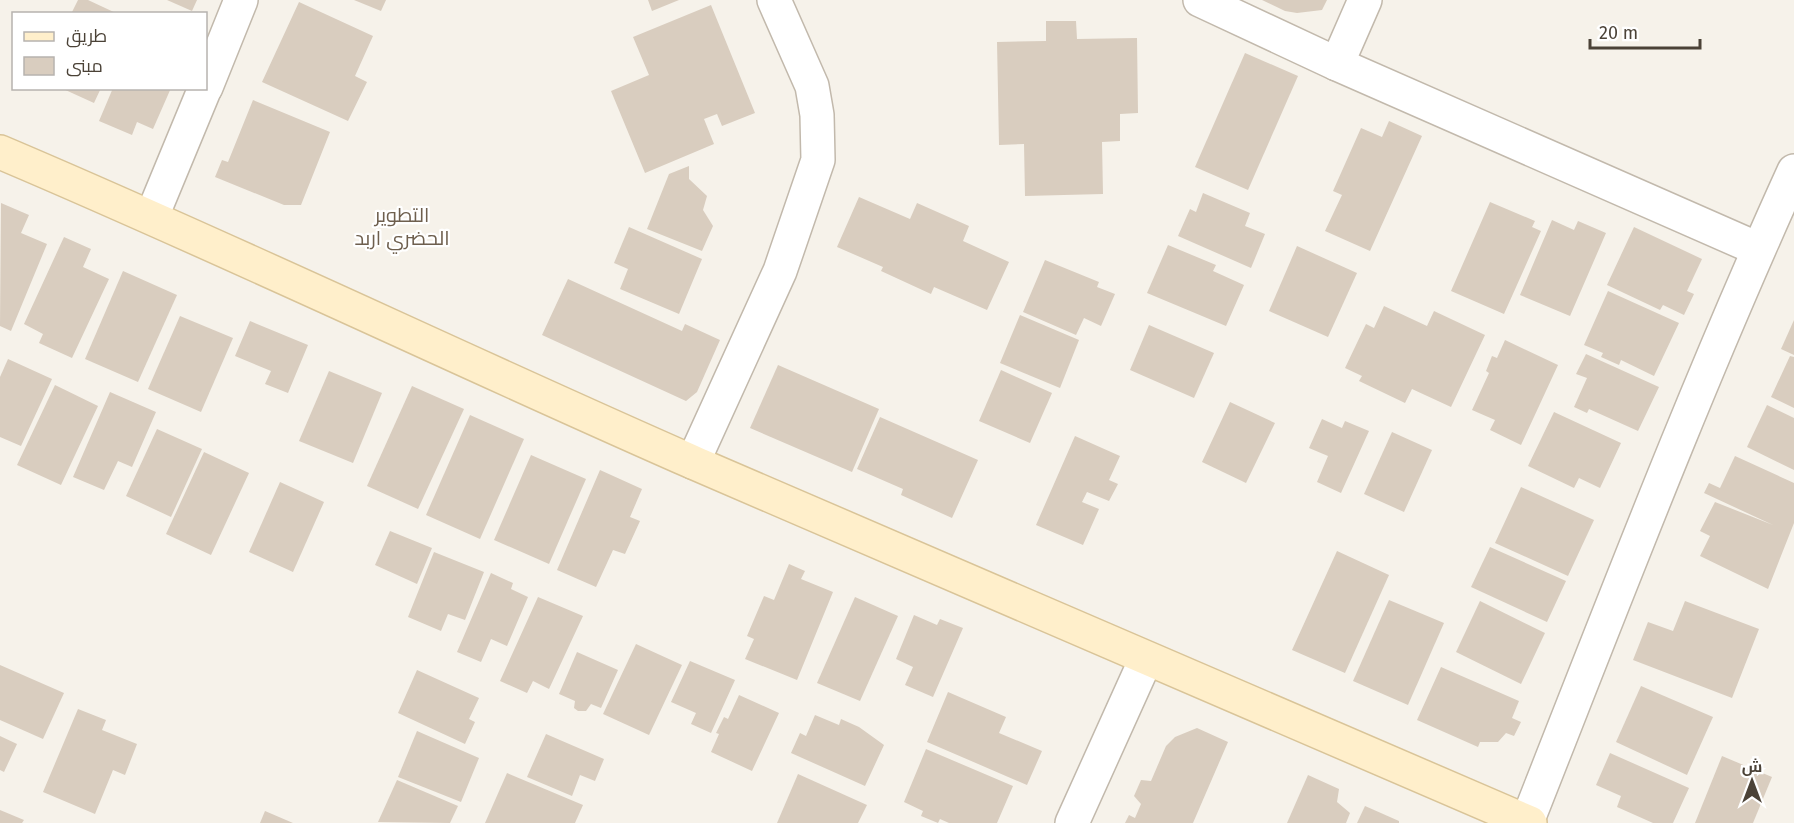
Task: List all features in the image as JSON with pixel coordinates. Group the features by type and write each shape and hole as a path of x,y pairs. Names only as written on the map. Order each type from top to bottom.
{"street":[{"path":"207,83 242,0"},
{"path":"693,462 780,271 818,160 817,114 812,86 774,0"},
{"path":"1200,0 1337,64 1758,249"},
{"path":"1337,64 1365,0"},
{"path":"152,216 204,90"},
{"path":"0,152 152,216 693,462 1528,822 1646,522 1758,249 1794,171"},
{"path":"1072,823 1146,659"}],"building":[{"path":"78,0 88,0 114,12 72,12"},
{"path":"167,0 197,0 192,11"},
{"path":"354,0 386,0 381,11"},
{"path":"648,0 679,0 652,11"},
{"path":"1262,0 1327,0 1322,10 1297,13 1285,11"},
{"path":"299,2 373,36 355,76 367,82 348,121 262,82"},
{"path":"711,5 755,113 722,126 717,114 704,119 714,144 645,173 611,91 649,75 633,37"},
{"path":"1046,21 1076,21 1077,39 1137,38 1138,113 1120,114 1120,141 1102,142 1103,194 1025,196 1024,144 999,145 997,42 1046,41"},
{"path":"1245,53 1298,76 1248,190 1195,167"},
{"path":"65,90 100,90 94,103"},
{"path":"112,90 170,90 153,129 137,122 132,135 99,121"},
{"path":"253,100 330,132 301,205 284,205 215,177 222,160 228,162"},
{"path":"1389,121 1422,136 1370,251 1325,231 1342,195 1333,191 1361,128 1382,137"},
{"path":"689,166 689,179 707,196 703,210 713,226 702,251 647,229 669,174"},
{"path":"1203,193 1250,213 1245,226 1265,234 1251,268 1178,236 1190,209 1196,212"},
{"path":"859,197 910,219 917,203 969,226 963,241 1009,262 987,310 934,287 931,294 881,271 883,267 837,247"},
{"path":"1490,202 1535,221 1532,227 1541,231 1504,314 1451,291"},
{"path":"1,203 29,215 21,233 47,244 11,331 0,326"},
{"path":"1552,220 1574,230 1578,221 1606,233 1570,316 1520,295"},
{"path":"629,227 702,259 679,314 620,289 628,269 614,263"},
{"path":"1634,227 1702,259 1687,291 1694,294 1684,315 1663,305 1660,310 1607,285"},
{"path":"64,237 91,249 83,267 109,279 72,358 39,343 43,334 24,324"},
{"path":"1168,245 1216,265 1213,271 1244,285 1226,326 1147,293"},
{"path":"1297,246 1357,273 1328,337 1269,311"},
{"path":"1045,260 1099,282 1097,287 1115,294 1101,326 1084,318 1076,335 1023,312"},
{"path":"123,271 177,295 138,382 85,359"},
{"path":"568,279 682,331 685,324 720,340 697,392 686,401 542,335"},
{"path":"1608,291 1679,323 1654,376 1621,360 1619,365 1601,357 1603,353 1584,345"},
{"path":"1384,306 1427,326 1434,311 1485,335 1451,407 1412,389 1405,403 1359,381 1362,376 1345,368 1366,324 1374,328"},
{"path":"1020,315 1079,340 1060,388 1000,363"},
{"path":"180,316 233,338 201,412 148,389"},
{"path":"1794,320 1794,355 1781,349"},
{"path":"250,321 308,345 288,393 265,384 271,371 235,356"},
{"path":"1149,325 1214,353 1194,398 1130,370"},
{"path":"1505,340 1558,365 1521,445 1490,430 1495,420 1472,410 1489,373 1486,371 1492,356 1497,358"},
{"path":"1586,354 1659,387 1638,431 1589,409 1587,413 1574,407 1587,378 1576,374"},
{"path":"1790,356 1794,357 1794,408 1771,397"},
{"path":"8,359 52,379 21,446 0,437 0,377"},
{"path":"778,365 879,409 852,472 750,428"},
{"path":"1001,370 1052,393 1030,443 979,421"},
{"path":"329,371 382,393 353,463 299,441"},
{"path":"55,385 98,406 61,485 17,465"},
{"path":"412,386 464,409 418,509 367,486"},
{"path":"110,392 156,412 132,467 118,461 104,490 73,477"},
{"path":"1230,402 1275,423 1246,483 1202,462"},
{"path":"1767,405 1794,418 1794,470 1747,447"},
{"path":"1554,412 1621,443 1600,488 1579,478 1574,488 1528,466"},
{"path":"470,415 524,439 480,539 426,515"},
{"path":"880,417 978,460 952,518 901,495 903,489 857,469"},
{"path":"1322,419 1342,428 1345,421 1369,431 1341,493 1317,482 1328,456 1309,448"},
{"path":"157,429 202,449 171,517 126,496"},
{"path":"1392,432 1432,450 1404,512 1364,494"},
{"path":"1075,436 1120,456 1109,480 1118,484 1109,501 1087,492 1082,502 1099,509 1083,545 1036,525"},
{"path":"204,452 249,473 211,555 166,534"},
{"path":"531,455 586,479 549,564 494,540"},
{"path":"1735,456 1794,483 1794,523 1768,589 1700,556 1710,536 1700,531 1715,502 1773,525 1704,493 1709,483 1720,488"},
{"path":"600,470 642,489 630,517 640,521 625,554 613,550 596,587 557,570"},
{"path":"280,482 324,502 293,572 249,552"},
{"path":"1521,487 1594,520 1568,576 1495,543"},
{"path":"390,531 432,548 417,584 375,565"},
{"path":"1490,547 1566,581 1547,622 1471,587"},
{"path":"1337,551 1389,575 1345,673 1292,650"},
{"path":"434,552 484,572 465,620 448,614 441,631 408,617"},
{"path":"789,564 805,571 801,579 833,592 797,680 745,659 754,639 747,636 764,596 774,600"},
{"path":"491,573 513,583 511,589 528,597 507,646 491,639 481,662 457,652"},
{"path":"538,597 583,616 549,689 533,681 527,693 500,681"},
{"path":"855,597 898,616 860,701 817,683"},
{"path":"1389,600 1444,623 1408,705 1353,681"},
{"path":"1480,601 1545,633 1521,684 1456,652"},
{"path":"1685,601 1759,629 1732,698 1633,660 1648,622 1673,631"},
{"path":"914,615 937,625 940,619 963,628 933,697 905,685 913,667 896,659"},
{"path":"636,644 682,665 649,735 603,714"},
{"path":"577,652 618,670 601,708 591,704 586,711 578,711 574,708 575,701 559,694"},
{"path":"690,661 735,680 711,733 691,724 696,713 671,702"},
{"path":"0,665 64,693 43,739 0,720"},
{"path":"1441,667 1519,701 1512,718 1521,722 1514,736 1506,733 1498,742 1480,742 1478,747 1417,720"},
{"path":"417,670 479,698 469,719 475,722 465,744 398,713"},
{"path":"1641,686 1713,717 1687,775 1616,742"},
{"path":"948,692 1006,717 999,733 1042,751 1027,785 927,742"},
{"path":"739,695 779,713 752,771 711,752 719,734 716,733 724,717 728,719"},
{"path":"78,709 106,720 102,730 137,744 125,775 113,770 95,814 43,792"},
{"path":"815,715 839,725 841,719 859,727 884,745 865,786 791,753 800,733 806,736"},
{"path":"1197,728 1228,742 1193,823 1125,823 1129,815 1135,818 1141,804 1134,796 1141,780 1151,781 1166,746 1175,737"},
{"path":"417,731 479,758 461,802 398,777"},
{"path":"546,734 604,759 595,781 580,775 572,796 527,777"},
{"path":"0,736 17,744 4,772 0,770"},
{"path":"926,749 1013,786 997,823 949,823 940,819 938,823 921,816 923,811 904,802"},
{"path":"1610,753 1689,788 1673,823 1653,823 1617,807 1621,796 1596,785"},
{"path":"1722,756 1772,777 1753,823 1695,823"},
{"path":"507,773 583,805 575,823 485,823"},
{"path":"798,774 867,805 858,823 777,823"},
{"path":"1308,775 1339,789 1337,802 1350,813 1346,823 1287,823"},
{"path":"397,780 458,806 450,823 378,822"},
{"path":"1365,806 1399,821 1399,823 1357,823"},
{"path":"0,810 24,820 22,823 0,823"},
{"path":"265,811 293,823 260,823"}],"district":[{"name":"التطوير الحضري اربد","path":"402,226"}]}
